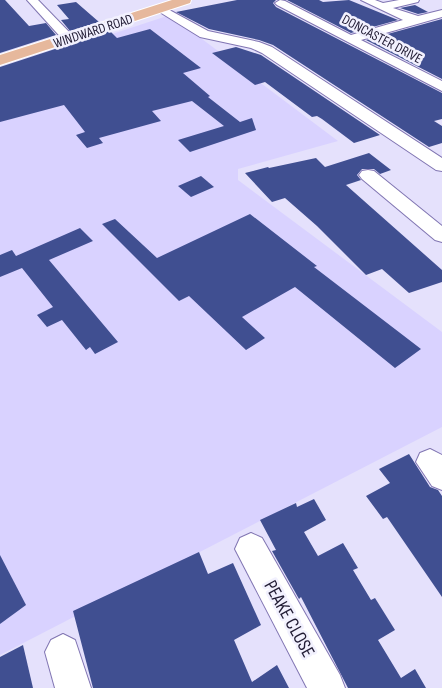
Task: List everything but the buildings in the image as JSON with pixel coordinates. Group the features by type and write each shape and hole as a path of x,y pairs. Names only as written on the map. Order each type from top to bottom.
{"main road":[{"name":"WINDWARD ROAD","path":"0,60 162,9 180,1"}],"street":[{"path":"32,0 69,39"},
{"path":"268,6 294,0"},
{"path":"366,0 407,18 419,20 434,27"},
{"path":"382,7 414,0"},
{"name":"DONCASTER DRIVE","path":"281,3 442,87"},
{"path":"162,9 210,36 255,45 267,50 442,166"},
{"path":"349,39 442,14"},
{"path":"368,175 442,236"},
{"name":"PEAKE CLOSE","path":"251,549 327,688"},
{"path":"63,652 73,688"}],"shaded area":[{"path":"170,15 338,141 238,169 238,180 442,332 442,427 0,655 0,71"}]}
